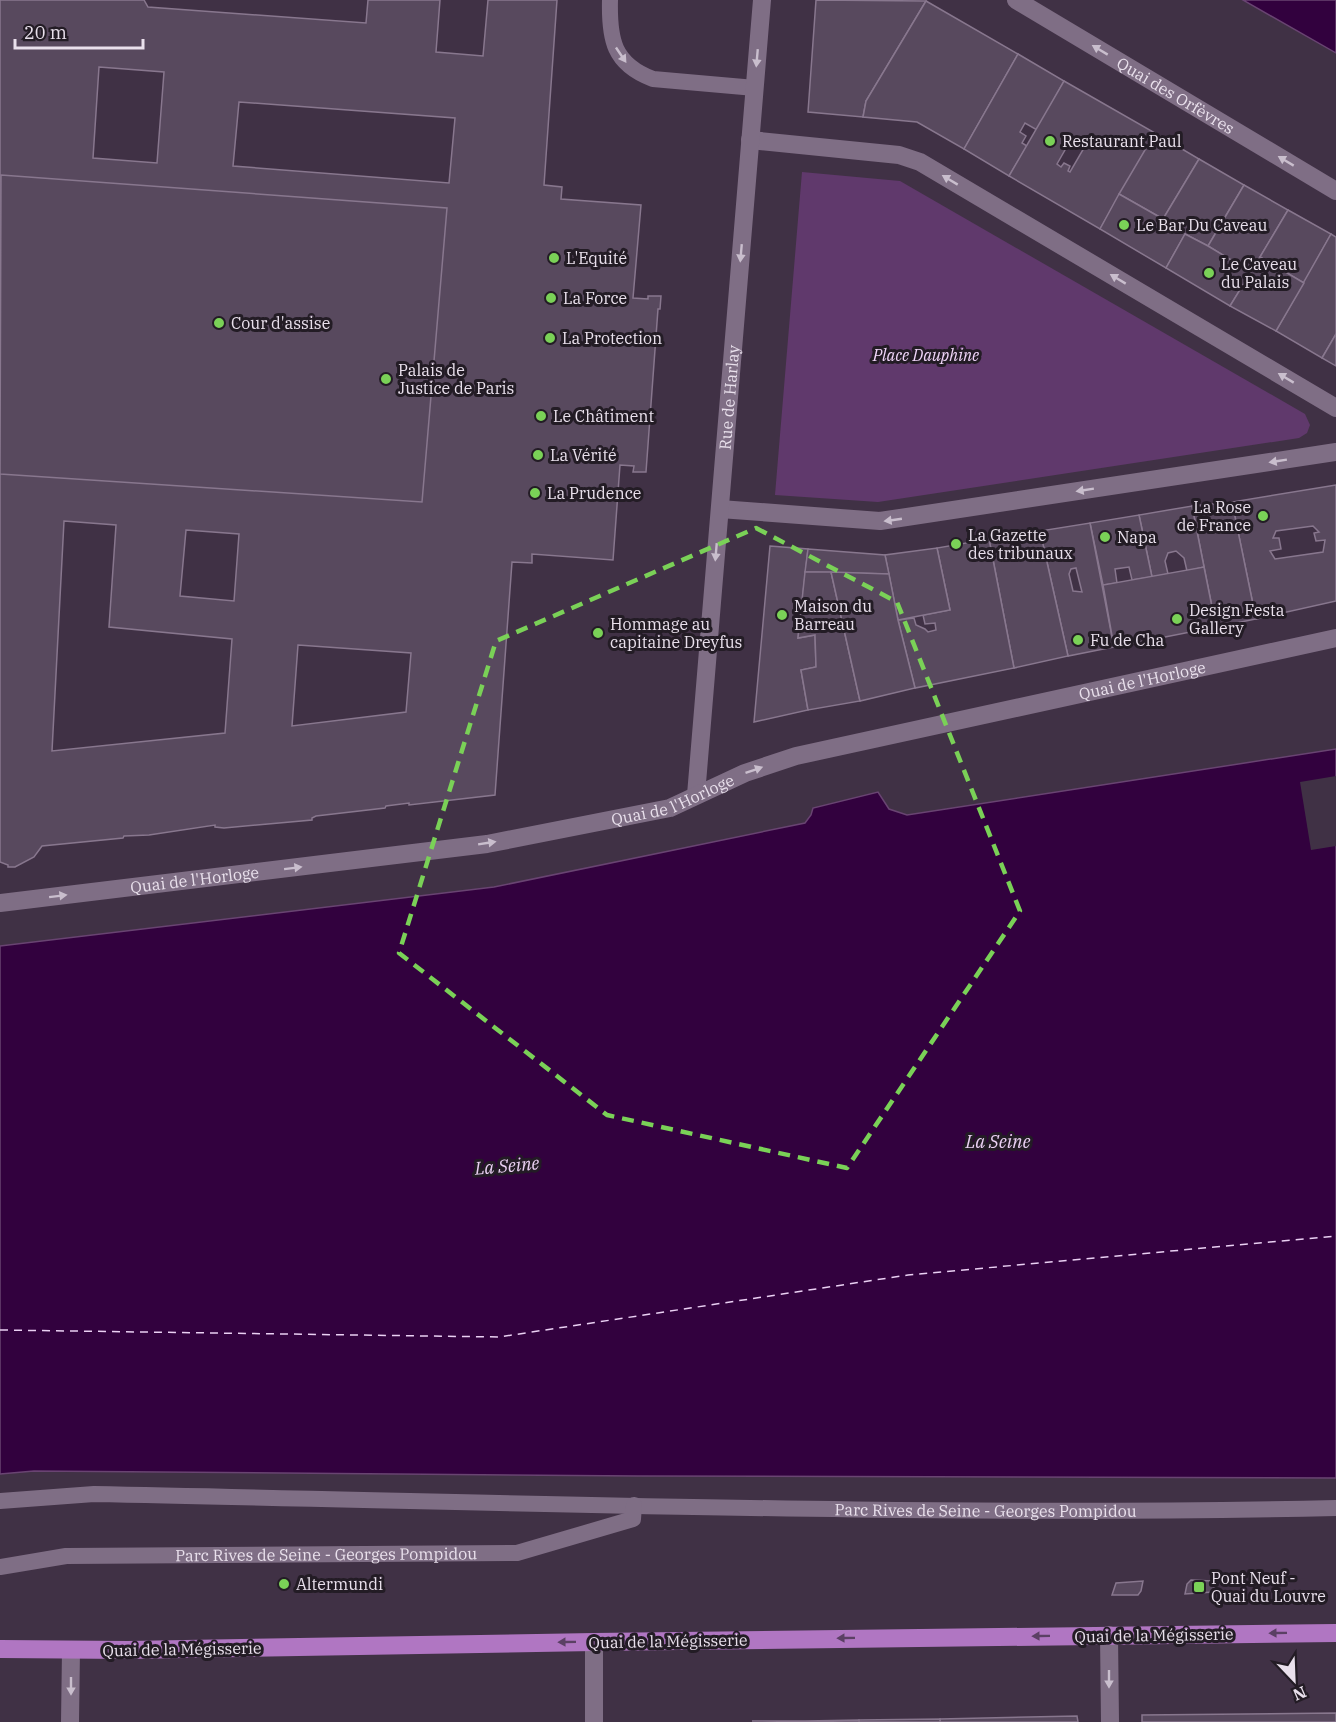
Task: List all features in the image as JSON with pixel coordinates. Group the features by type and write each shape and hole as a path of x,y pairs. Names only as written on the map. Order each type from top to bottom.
{"main road":[{"name":"Quai de la Mégisserie","path":"0,1649 71,1650 1336,1633"}],"street":[{"name":"Rue de Harlay","path":"696,795 762,0"},
{"name":"Quai des Orfèvres","path":"1016,0 1336,191"},
{"path":"750,140 899,155 920,162 1336,408"},
{"path":"720,509 879,522 1336,453"},
{"name":"Quai de l'Horloge","path":"0,903 487,844 670,808 745,773 796,756 1336,638"},
{"path":"1109,1635 1110,1722"},
{"path":"594,1642 594,1722"},
{"path":"70,1722 71,1650"}],"lane":[{"path":"610,0 609,27 614,44 626,63 640,74 654,79 755,88"},
{"name":"Parc Rives de Seine - Georges Pompidou","path":"0,1501 94,1494 633,1505 1195,1511 1336,1508"},
{"name":"Parc Rives de Seine - Georges Pompidou","path":"0,1567 66,1556 517,1553 633,1519 633,1505"}],"highlighted area":[{"path":"756,528 897,602 1020,911 847,1168 607,1115 399,953 496,641"}],"green space":[{"name":"Place Dauphine","path":"802,172 900,181 1305,414 1310,425 1307,433 1299,438 878,502 775,495"}],"water":[{"path":"1243,0 1336,0 1336,53"},
{"name":"La Seine","path":"1336,749 1336,1478 34,1471 0,1474 0,946 494,887 805,823 813,808 878,792 889,809 907,815"}],"pier":[{"path":"1336,776 1336,846 1311,850 1300,782"}],"building":[{"name":"Palais de Justice de Paris","path":"0,0 144,0 148,7 366,23 368,0 440,0 436,52 483,56 488,0 557,0 544,185 562,187 561,199 641,205 633,298 648,299 648,296 661,296 660,309 658,309 646,472 633,472 634,466 620,465 613,560 532,554 532,563 512,562 495,795 386,806 385,808 316,816 312,820 224,828 215,827 215,825 149,835 42,846 34,857 15,867 8,867 0,862","holes":["99,67 164,72 157,163 93,158","239,102 455,118 449,183 233,166","45,224 132,231 114,455 23,448 41,228 45,228","64,521 116,525 109,627 232,639 225,733 52,751","186,530 239,534 234,601 180,596","298,645 411,653 406,712 292,726"]},
{"path":"816,0 926,1 866,101 863,117 808,112"},
{"path":"926,1 1018,54 964,149 917,122 863,117 866,101"},
{"path":"1018,54 1064,81 1037,130 1025,123 1020,132 1026,136 1022,143 1027,146 1009,176 964,149"},
{"path":"1064,81 1155,133 1100,229 1009,176","holes":["1073,136 1079,140 1078,144 1084,148 1070,172 1068,171 1070,166 1064,163 1061,167 1057,164"]},
{"path":"1155,133 1199,159 1163,219 1119,194"},
{"path":"1199,159 1244,185 1208,246 1163,219"},
{"name":"Cour d'assise","path":"1,175 447,208 422,502 0,474"},
{"path":"1244,185 1288,210 1251,272 1208,246"},
{"path":"1119,194 1185,234 1166,268 1100,229"},
{"path":"1288,210 1331,234 1304,283 1260,257"},
{"path":"1185,234 1251,272 1230,306 1166,268"},
{"path":"1331,234 1336,237 1336,334 1322,358 1276,331"},
{"path":"1260,257 1304,283 1276,331 1230,306"},
{"path":"1336,334 1336,366 1322,358"},
{"path":"1336,485 1336,601 1256,619 1232,502","holes":["1313,526 1319,532 1314,533 1316,541 1325,540 1323,552 1275,559 1270,551 1281,549 1279,538 1273,538 1276,531"]},
{"path":"1232,502 1256,619 1216,627 1192,506"},
{"path":"1192,506 1204,567 1187,571 1184,558 1176,551 1168,553 1165,561 1168,574 1152,577 1139,515"},
{"path":"1139,515 1152,577 1132,580 1129,567 1115,569 1117,583 1103,585 1090,523"},
{"path":"1090,523 1114,647 1068,656 1040,531","holes":["1076,568 1082,592 1073,591 1069,574 1071,569"]},
{"path":"1040,531 1068,656 1014,668 989,539"},
{"path":"989,539 1014,668 915,688 898,620 914,618 916,625 928,632 936,630 935,623 925,624 923,615 950,610 937,548"},
{"name":"Maison du Barreau","path":"770,546 808,549 798,638 815,635 816,667 801,670 808,710 754,722"},
{"path":"937,548 950,610 898,620 885,555"},
{"path":"808,549 885,555 889,574 805,572"},
{"path":"1204,567 1216,627 1114,647 1103,585"},
{"path":"805,572 831,572 860,701 808,710 801,670 816,667 815,635 798,638"},
{"path":"831,572 889,574 915,688 860,701"},
{"path":"1191,1580 1216,1580 1213,1592 1185,1594 1187,1584"},
{"path":"1143,1581 1138,1595 1112,1595 1116,1583"},
{"path":"1336,1713 1336,1722 1142,1722 1142,1715"},
{"path":"1077,1716 1078,1722 940,1722 940,1719"},
{"path":"940,1719 940,1722 859,1722 859,1720"},
{"path":"859,1720 859,1722 752,1721 805,1721"}],"ferry route":[{"path":"0,1330 499,1337 908,1275 1336,1236"}],"place":[{"name":"Restaurant Paul","path":"1050,141"},
{"name":"Le Bar Du Caveau","path":"1124,225"},
{"name":"L'Equité","path":"554,258"},
{"name":"Le Caveau du Palais","path":"1209,273"},
{"name":"La Force","path":"551,298"},
{"name":"Cour d'assise","path":"219,323"},
{"name":"La Protection","path":"550,338"},
{"name":"Palais de Justice de Paris","path":"386,379"},
{"name":"Le Châtiment","path":"541,416"},
{"name":"La Vérité","path":"538,455"},
{"name":"La Prudence","path":"535,493"},
{"name":"La Rose de France","path":"1263,516"},
{"name":"Napa","path":"1105,537"},
{"name":"La Gazette des tribunaux","path":"956,544"},
{"name":"Maison du Barreau","path":"782,615"},
{"name":"Design Festa Gallery","path":"1177,619"},
{"name":"Hommage au capitaine Dreyfus","path":"598,633"},
{"name":"Fu de Cha","path":"1078,640"},
{"name":"Altermundi","path":"284,1584"},
{"name":"Pont Neuf - Quai du Louvre","path":"1199,1587"}]}
